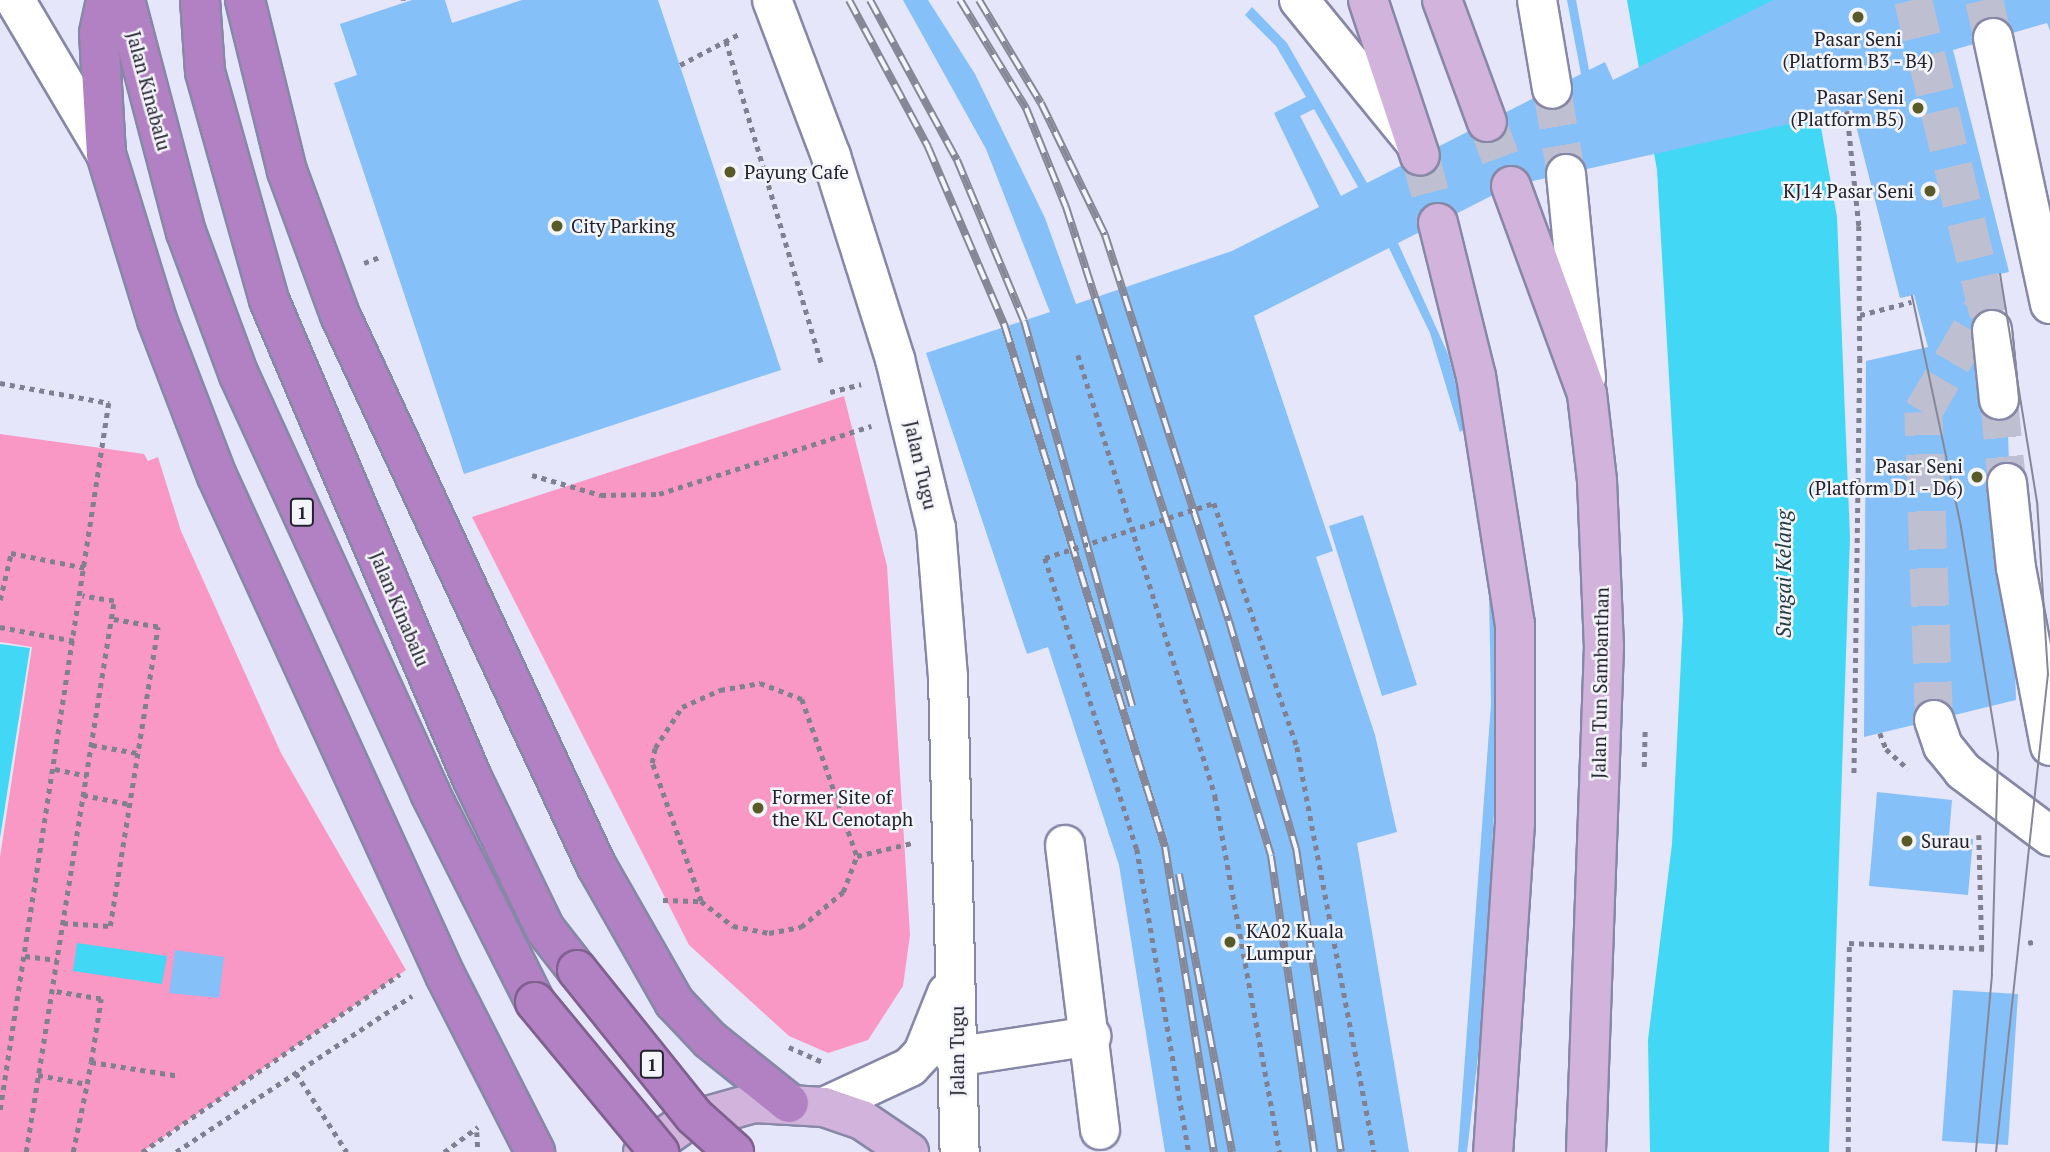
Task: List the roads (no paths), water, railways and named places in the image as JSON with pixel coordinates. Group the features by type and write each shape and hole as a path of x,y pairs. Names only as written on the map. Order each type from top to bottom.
{"highway":[{"path":"106,0 99,33 106,154 157,320 217,476 450,986 535,1152"},
{"name":"Jalan Kinabalu","path":"125,0 187,232 239,375 430,793 536,1002 659,1152"},
{"name":"Jalan Kinabalu","path":"200,0 217,122 269,300 472,778 545,929 694,1116 734,1152"},
{"path":"244,0 287,171 340,315 596,865 674,1002 719,1048 807,1105"}],"main road":[{"path":"1368,0 1418,150"},
{"path":"1442,0 1487,122"},
{"name":"Jalan Tun Sambanthan","path":"1511,186 1587,394 1604,646 1586,1152"},
{"path":"1438,223 1478,390 1515,624 1515,823 1493,1152"},
{"path":"643,1152 686,1122 719,1110 807,1105 862,1120 909,1152"}],"street":[{"path":"15,0 106,154"},
{"path":"1299,0 1418,150"},
{"path":"1537,0 1549,72"},
{"name":"Jalan Tugu","path":"775,6 895,359 933,517 948,677 959,951 954,1057 960,1152"},
{"path":"1993,38 2050,304"},
{"path":"1566,174 1587,394"},
{"path":"1993,330 1999,400"},
{"path":"2007,483 2015,568 2050,746"},
{"path":"1934,720 1963,771 2050,836"},
{"path":"1065,845 1101,1130"},
{"name":"Jalan Tugu","path":"807,1105 873,1090 923,1053 959,951"},
{"path":"954,1057 1091,1036"}],"water":[{"name":"Sungai Kelang","path":"1627,0 1781,0 1815,94 1837,217 1850,537 1829,1152 1650,1152 1648,1040 1672,844 1683,619 1657,170"},
{"path":"0,644 30,648 0,838"},
{"path":"77,943 167,956 162,984 73,971"}],"tunnel":[{"path":"1913,0 1992,328"},
{"path":"1984,0 1993,38"},
{"path":"1552,89 1566,174"},
{"path":"1487,122 1511,186"},
{"path":"1420,156 1438,223"},
{"path":"1934,720 1923,412 1986,303"},
{"path":"1999,400 2007,483"}],"tram line":[{"path":"1996,1152 2048,675 2037,502 2000,274"},
{"path":"1912,296 1961,527 1998,754 1992,975 1976,1152"}],"railway":[{"path":"849,0 928,147 1005,327 1165,847 1214,1152"},
{"path":"870,0 957,160 1024,321 1132,706"},
{"path":"960,0 1026,108 1066,207 1202,630 1271,856 1314,1152"},
{"path":"979,0 1041,103 1105,235 1229,621 1296,848 1341,1152"},
{"path":"1179,874 1232,1152"}],"place":[{"name":"Pasar Seni (Platform B3 - B4)","path":"1858,17"},
{"name":"Pasar Seni (Platform B5)","path":"1918,108"},
{"name":"Payung Cafe","path":"730,172"},
{"name":"KJ14 Pasar Seni","path":"1930,191"},
{"name":"City Parking","path":"557,226"},
{"name":"Pasar Seni (Platform D1 - D6)","path":"1977,477"},
{"name":"Former Site of the KL Cenotaph","path":"758,808"},
{"name":"Surau","path":"1907,841"},
{"name":"KA02 Kuala Lumpur","path":"1230,942"}]}
